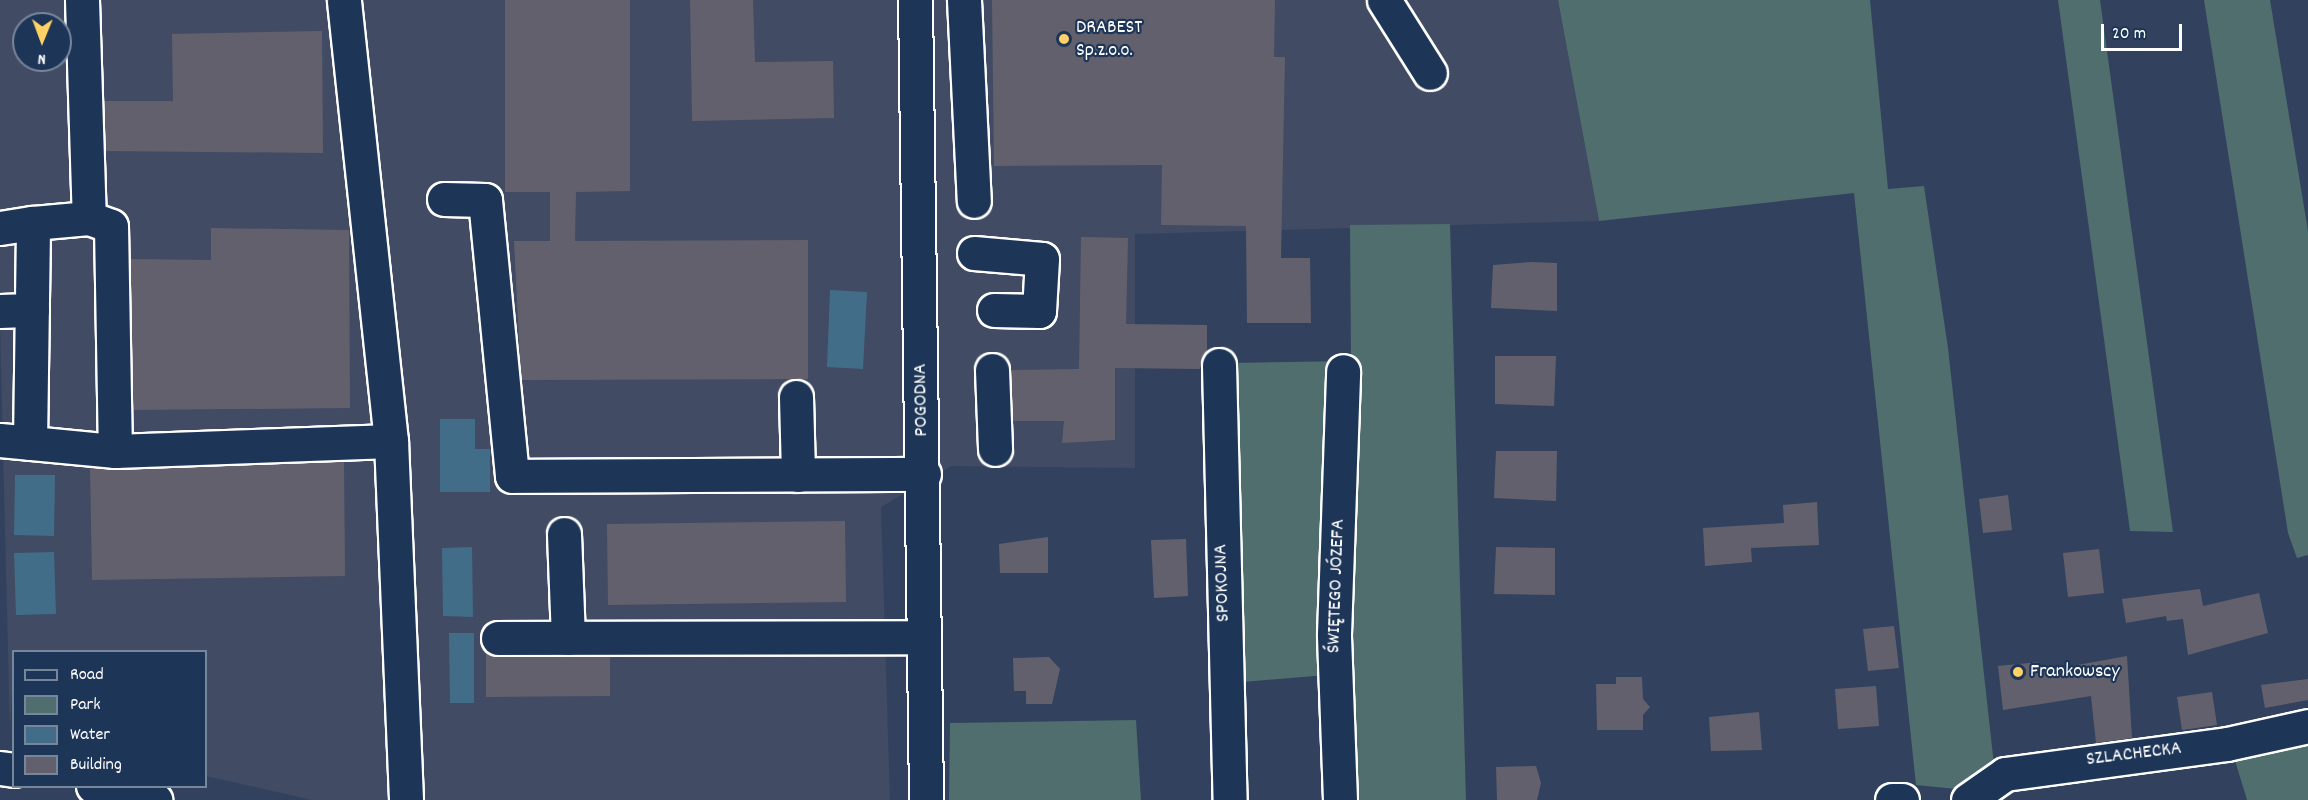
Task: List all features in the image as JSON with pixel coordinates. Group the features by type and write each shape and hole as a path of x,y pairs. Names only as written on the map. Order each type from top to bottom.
{"street":[{"path":"82,0 89,218"},
{"path":"344,0 391,441 406,800"},
{"name":"POGODNA","path":"915,0 924,474 926,800"},
{"path":"964,0 974,201"},
{"path":"1384,0 1430,73"},
{"path":"444,198 485,200 512,476 924,474"},
{"path":"0,228 89,218 111,226 115,451"},
{"path":"33,224 16,310 15,442 115,451 391,441"},
{"path":"974,254 1042,259 1040,311 994,310"},
{"name":"SPOKOJNA","path":"1219,365 1230,800"},
{"path":"992,370 995,449"},
{"name":"ŚWIĘTEGO JÓZEFA","path":"1340,800 1334,634 1343,371"},
{"path":"796,397 798,475"},
{"path":"564,534 568,638"},
{"path":"498,638 924,637"},
{"name":"SZLACHECKA","path":"1968,800 2005,774 2228,744 2308,726"},
{"path":"102,788 155,800"},
{"path":"1892,800 1902,800"}],"shaded area":[{"path":"0,0 1558,0 1599,221 1135,234 1135,468 951,466 881,507 890,800 312,800 207,776 207,650 12,650 10,731 0,326"}],"green space":[{"path":"1558,0 1870,0 1888,189 1924,186 1948,348 1994,765 1956,789 1916,785 1854,193 1599,221"},
{"path":"2058,0 2100,0 2173,532 2130,531"},
{"path":"2204,0 2270,0 2308,231 2308,555 2297,558 2288,533"},
{"path":"1450,224 1466,800 1355,800 1350,673 1231,683 1232,363 1351,361 1350,225"},
{"path":"1136,720 1141,800 949,800 950,723"},
{"path":"2308,742 2308,800 2247,800 2234,757"}],"water":[{"path":"830,290 867,292 863,369 827,367"},
{"path":"440,419 475,419 475,449 490,449 490,492 440,492"},
{"path":"15,475 55,475 54,536 14,535"},
{"path":"472,547 473,617 443,616 442,548"},
{"path":"54,552 56,614 16,615 14,553"},
{"path":"449,633 474,633 474,703 450,703"}],"building":[{"path":"505,0 630,0 630,191 576,192 575,241 808,240 808,379 521,380 514,241 550,241 550,192 505,192"},
{"path":"690,0 753,0 755,62 833,61 834,118 692,121"},
{"path":"992,0 1275,0 1274,57 1285,57 1281,258 1310,258 1311,323 1247,323 1246,226 1161,225 1162,165 994,166"},
{"path":"322,31 323,153 106,151 104,101 173,101 172,34"},
{"path":"211,228 349,230 350,408 133,410 130,259 211,260"},
{"path":"1081,237 1128,238 1126,324 1207,325 1207,351 1200,369 1115,368 1115,440 1062,443 1064,421 1013,421 1011,370 1079,369"},
{"path":"1531,262 1557,263 1557,311 1491,308 1493,265"},
{"path":"1495,356 1556,356 1554,406 1495,404"},
{"path":"1496,451 1557,451 1556,501 1494,498"},
{"path":"344,461 345,576 92,580 90,467"},
{"path":"2008,495 2012,530 1983,533 1979,499"},
{"path":"1817,502 1819,545 1751,548 1752,562 1705,566 1703,528 1784,523 1783,505"},
{"path":"845,521 846,602 608,605 607,524"},
{"path":"1048,537 1048,573 1000,573 999,544"},
{"path":"1186,539 1188,596 1154,598 1151,540"},
{"path":"1496,547 1555,548 1555,595 1494,594"},
{"path":"2099,549 2104,593 2068,597 2063,553"},
{"path":"2200,589 2203,606 2259,593 2268,633 2188,655 2183,619 2167,621 2166,616 2126,623 2122,599"},
{"path":"1894,626 1899,668 1868,671 1863,629"},
{"path":"486,651 498,657 610,656 610,696 486,697"},
{"path":"2127,656 2132,738 2096,743 2091,696 2003,710 1998,666 2038,662 2039,672"},
{"path":"1049,657 1060,669 1052,704 1026,704 1026,691 1014,691 1013,658"},
{"path":"1616,677 1642,677 1643,699 1650,707 1643,715 1643,730 1597,730 1596,684 1616,684"},
{"path":"2308,679 2308,700 2265,708 2261,685"},
{"path":"1876,686 1879,726 1838,729 1835,689"},
{"path":"2212,692 2217,725 2182,730 2177,697"},
{"path":"1759,712 1762,750 1711,751 1709,717"},
{"path":"1536,766 1541,783 1537,800 1497,800 1496,767"}],"place":[{"name":"DRABEST Sp.z.o.o.","path":"1064,39"},
{"name":"Frankowscy","path":"2018,672"}]}
